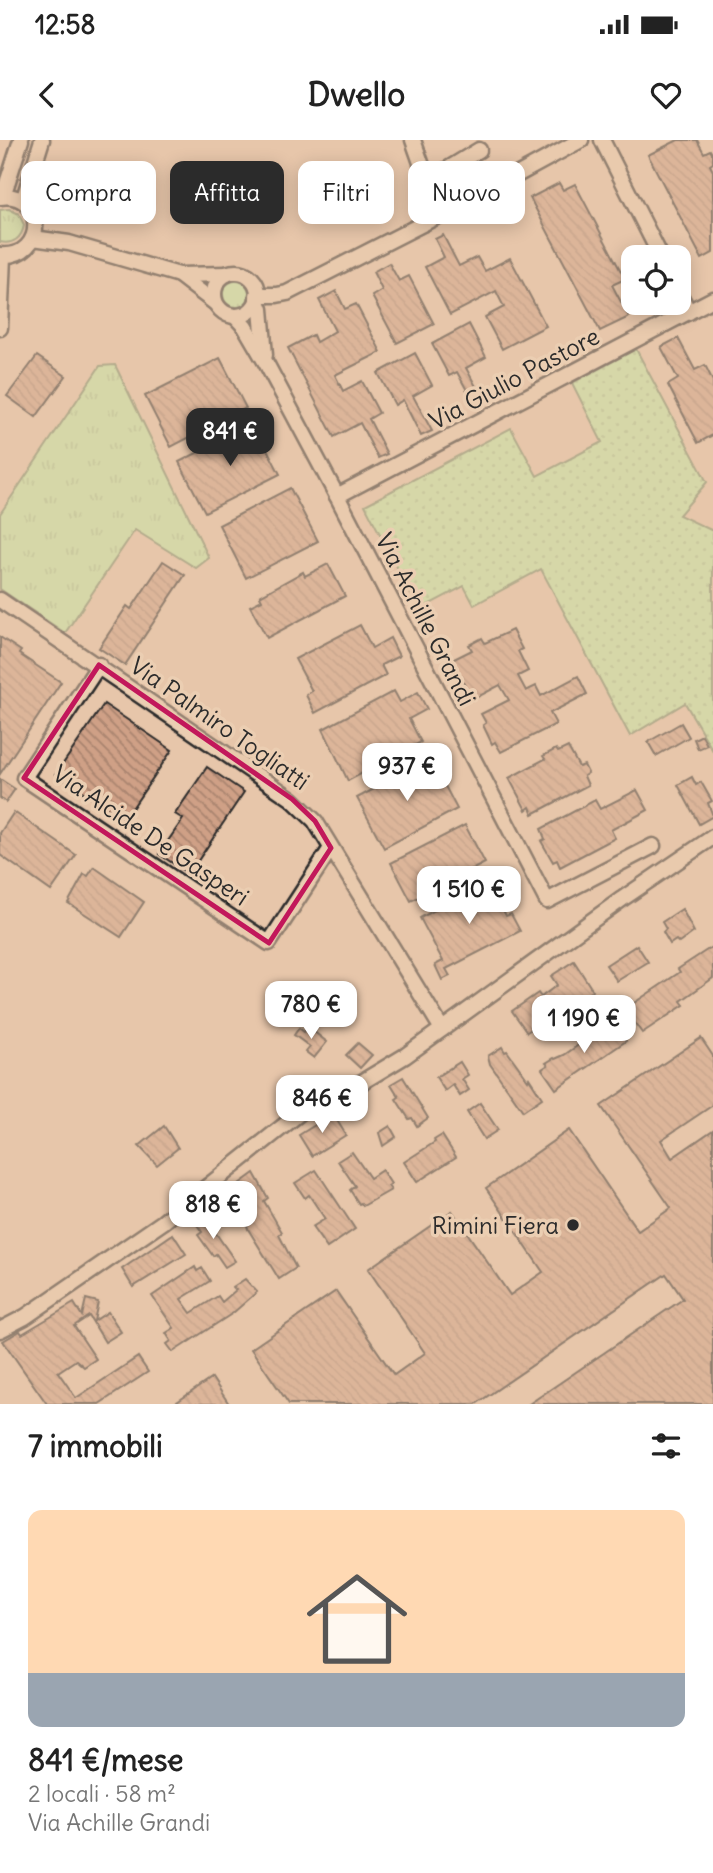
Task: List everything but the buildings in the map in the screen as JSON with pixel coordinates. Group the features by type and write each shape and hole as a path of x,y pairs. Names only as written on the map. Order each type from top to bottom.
{"street":[{"path":"21,140 2,196 21,200"},
{"path":"35,161 42,140"},
{"path":"413,140 421,161"},
{"path":"525,169 582,140"},
{"path":"602,140 655,245"},
{"path":"461,161 479,150"},
{"path":"0,328 2,256 21,252 33,238 34,224"},
{"name":"Via Achille Grandi","path":"43,224 69,243"},
{"path":"235,316 251,310 257,297 287,293 420,224"},
{"name":"Via Achille Grandi","path":"33,238 69,243 179,275 233,272 246,274 254,283 261,309 266,363"},
{"path":"215,303 217,283 227,274"},
{"name":"Via Achille Grandi","path":"179,275 223,312 235,316 245,327 337,496 547,901 653,846"},
{"name":"Via Giulio Pastore","path":"691,311 713,299"},
{"name":"Via Giulio Pastore","path":"337,496 683,315"},
{"name":"Via Palmiro Togliatti","path":"0,600 292,799 315,821 442,1029"},
{"name":"Via Alcide De Gasperi","path":"99,665 24,778 269,943 331,848"},
{"path":"0,1330 25,1317 163,1222 306,1108 332,1093 362,1082 405,1056 622,899 713,837"}],"highlighted area":[{"path":"99,665 292,799 315,821 331,848 269,943 24,778"}],"green space":[{"path":"9,209 19,214 21,224 24,225 19,237 13,241 0,242 0,210"},
{"path":"236,281 245,285 249,294 245,303 236,307 227,303 223,294 227,285"},
{"path":"636,349 707,482 679,515 713,531 713,751 685,703 630,736 541,569 474,605 464,586 419,610 365,505 511,428 537,476 602,442 572,383"},
{"path":"115,365 209,558 196,568 135,530 65,633 0,589 0,514 100,366"}],"place":[{"name":"Rimini Fiera","path":"573,1225"}]}
